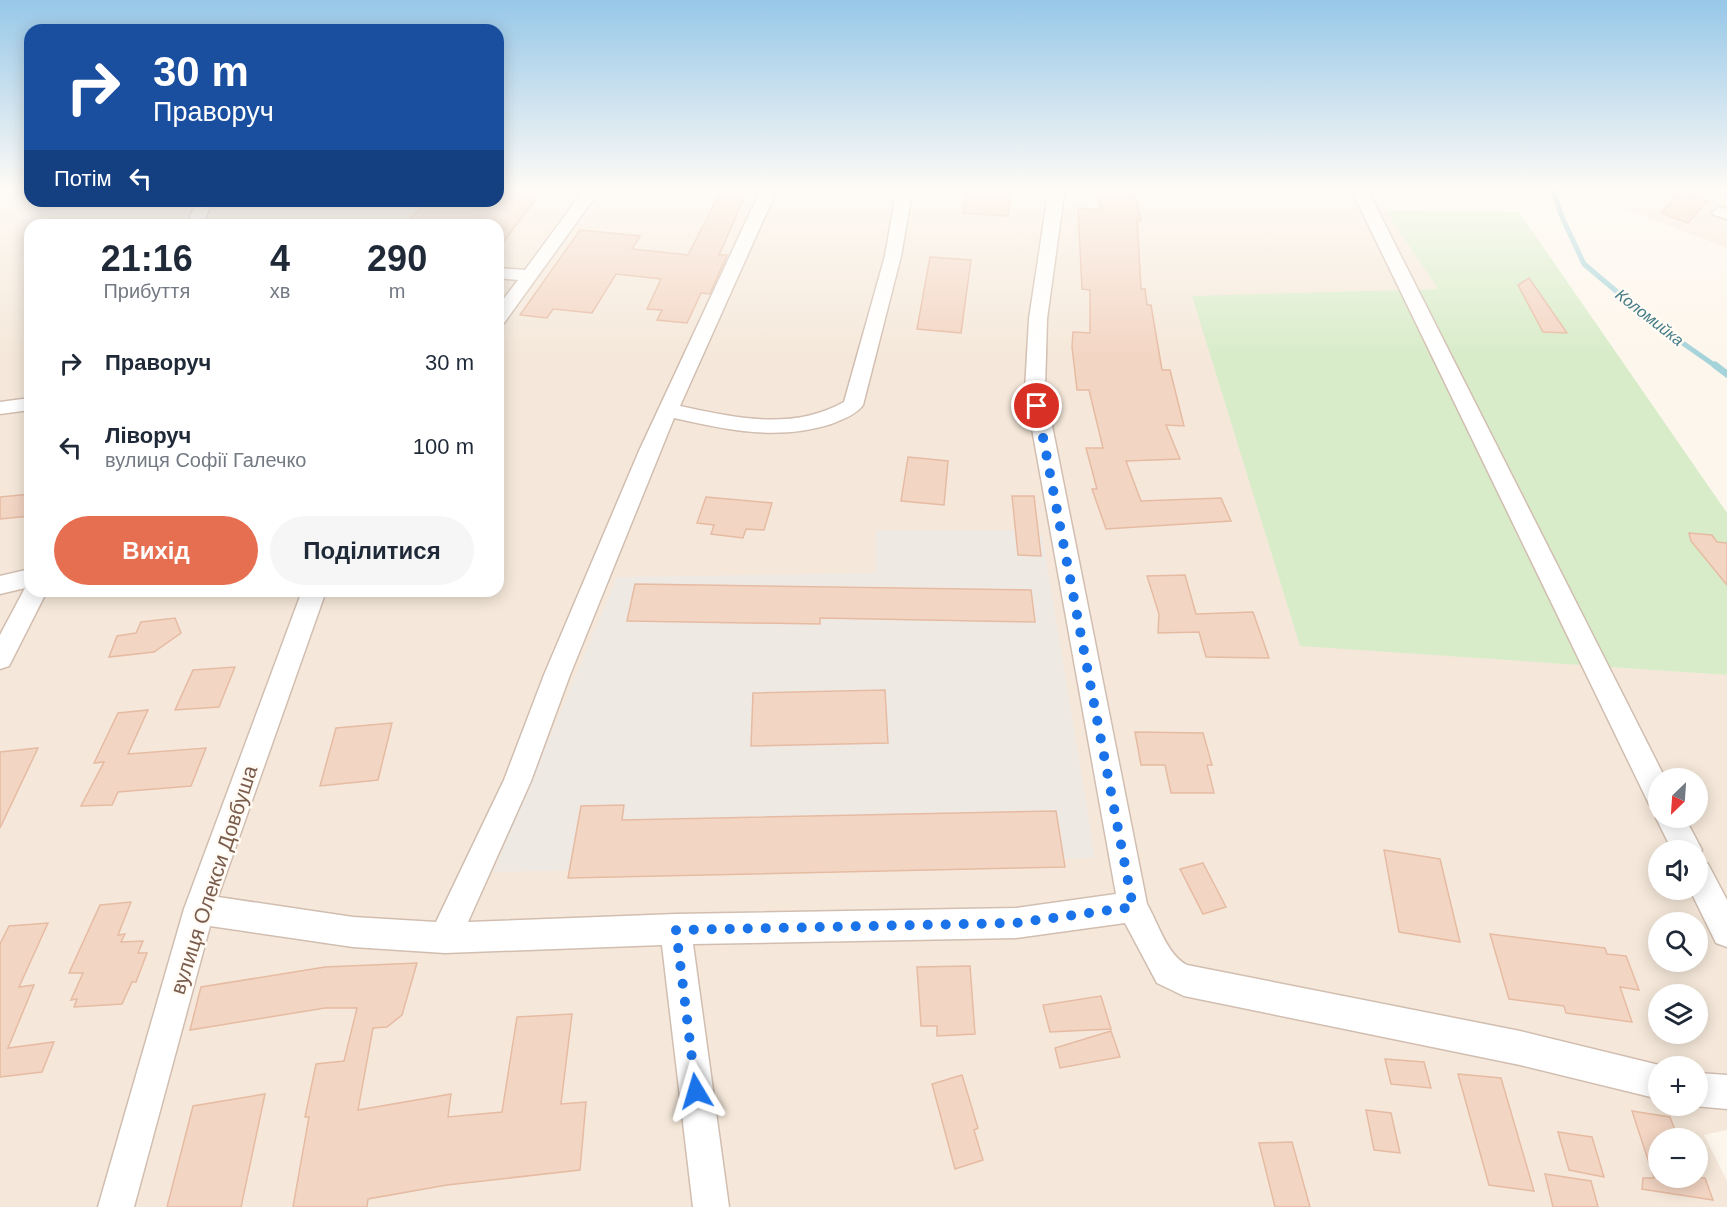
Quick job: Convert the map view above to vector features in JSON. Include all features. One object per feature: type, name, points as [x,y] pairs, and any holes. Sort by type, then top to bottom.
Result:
[{"type":"street","points":[[504,311],[554,243]]},
{"type":"street","points":[[445,938],[517,781],[557,675],[649,451],[744,243]]},
{"type":"street","points":[[669,410],[749,425],[786,427],[815,423],[838,416],[853,405],[895,243]]},
{"type":"street","points":[[1049,243],[1038,319],[1035,390],[1133,907],[1162,964],[1168,972],[1184,980],[1520,1048],[1648,1080]]},
{"type":"street","points":[[1386,243],[1648,773]]},
{"type":"street","points":[[504,274],[531,276]]},
{"type":"street","points":[[0,408],[24,405]]},
{"type":"street","points":[[0,585],[24,579]]},
{"type":"street","points":[[0,659],[31,597]]},
{"type":"street","name":"вулиця Олекси Довбуша","points":[[116,1207],[199,909],[312,597]]},
{"type":"street","points":[[1708,894],[1727,932]]},
{"type":"street","points":[[199,909],[353,932],[445,938],[676,930],[1016,923],[1133,907]]},
{"type":"street","points":[[676,930],[711,1207]]},
{"type":"street","points":[[1708,1091],[1727,1092]]},
{"type":"shaded area","points":[[0,243],[24,243],[24,597],[504,597],[504,243],[1408,243],[1439,289],[1193,297],[1300,645],[1727,675],[1727,1130],[1708,1134],[1708,1128],[1648,1128],[1648,1188],[1708,1188],[1708,1143],[1727,1181],[1727,1207],[0,1207]]},
{"type":"shaded area","points":[[1715,243],[1727,243],[1727,248]]},
{"type":"shaded area","points":[[876,530],[1038,530],[1042,535],[1095,858],[493,872],[617,577],[876,573]]},
{"type":"green space","points":[[1408,243],[1541,243],[1727,513],[1727,675],[1300,646],[1192,296],[1438,289]]},
{"type":"building","points":[[571,243],[635,243],[632,249],[688,255],[694,243],[724,243],[719,255],[727,255],[710,294],[701,293],[687,323],[657,320],[662,310],[647,309],[661,279],[616,274],[592,313],[553,309],[547,318],[520,315]]},
{"type":"building","points":[[1080,243],[1138,243],[1141,289],[1145,289],[1147,305],[1151,305],[1162,370],[1170,370],[1184,426],[1166,425],[1180,459],[1126,461],[1141,501],[1221,498],[1231,521],[1106,529],[1092,489],[1097,489],[1086,448],[1103,448],[1089,390],[1077,390],[1072,347],[1073,332],[1090,333],[1090,290],[1082,289]]},
{"type":"building","points":[[930,257],[971,260],[961,333],[917,329]]},
{"type":"building","points":[[1529,278],[1567,333],[1543,332],[1518,285]]},
{"type":"building","points":[[908,457],[948,461],[944,505],[901,501]]},
{"type":"building","points":[[24,495],[24,517],[0,519],[0,497]]},
{"type":"building","points":[[1012,496],[1034,496],[1041,556],[1018,555]]},
{"type":"building","points":[[706,497],[772,503],[764,530],[746,529],[743,538],[711,534],[714,525],[697,523]]},
{"type":"building","points":[[1689,533],[1712,535],[1717,542],[1727,543],[1727,585],[1691,541]]},
{"type":"building","points":[[1185,575],[1196,614],[1253,612],[1269,658],[1206,657],[1199,632],[1158,633],[1159,614],[1147,576]]},
{"type":"building","points":[[635,584],[1031,590],[1035,622],[820,618],[820,624],[627,621]]},
{"type":"building","points":[[175,618],[181,633],[154,652],[109,657],[117,636],[136,633],[141,622]]},
{"type":"building","points":[[235,667],[219,707],[175,710],[193,670]]},
{"type":"building","points":[[885,690],[888,743],[751,746],[753,693]]},
{"type":"building","points":[[148,710],[128,754],[206,748],[191,786],[118,792],[112,805],[81,806],[104,762],[94,763],[118,713]]},
{"type":"building","points":[[392,723],[378,780],[320,786],[336,728]]},
{"type":"building","points":[[1135,732],[1203,733],[1212,765],[1207,765],[1214,793],[1171,793],[1165,765],[1141,765]]},
{"type":"building","points":[[38,748],[0,828],[0,752]]},
{"type":"building","points":[[624,805],[622,820],[1056,811],[1065,867],[568,878],[581,806]]},
{"type":"building","points":[[1384,850],[1440,859],[1460,942],[1399,932]]},
{"type":"building","points":[[1203,863],[1226,907],[1203,914],[1180,869]]},
{"type":"building","points":[[131,902],[118,935],[125,934],[121,942],[143,941],[138,953],[147,953],[136,982],[132,982],[122,1004],[74,1007],[77,999],[71,1000],[83,973],[69,973],[100,905]]},
{"type":"building","points":[[48,923],[19,987],[34,985],[8,1048],[54,1042],[42,1072],[0,1077],[0,944],[9,926]]},
{"type":"building","points":[[1490,934],[1605,948],[1607,954],[1626,956],[1639,990],[1620,987],[1632,1022],[1566,1013],[1564,1006],[1509,999]]},
{"type":"building","points":[[417,963],[402,1015],[387,1027],[373,1028],[358,1110],[451,1094],[448,1117],[502,1112],[517,1017],[572,1014],[561,1104],[586,1102],[580,1170],[447,1185],[368,1199],[367,1207],[293,1207],[309,1117],[305,1117],[316,1064],[344,1061],[357,1008],[325,1008],[190,1030],[201,987],[325,967]]},
{"type":"building","points":[[970,966],[975,1034],[937,1036],[937,1026],[921,1026],[917,967]]},
{"type":"building","points":[[1101,996],[1111,1029],[1050,1032],[1043,1005]]},
{"type":"building","points":[[1111,1031],[1120,1057],[1060,1068],[1055,1048]]},
{"type":"building","points":[[1385,1059],[1424,1062],[1431,1088],[1391,1084]]},
{"type":"building","points":[[1458,1074],[1501,1078],[1534,1191],[1489,1185]]},
{"type":"building","points":[[962,1075],[978,1128],[974,1130],[983,1160],[955,1169],[932,1084]]},
{"type":"building","points":[[265,1094],[241,1207],[167,1207],[193,1106]]},
{"type":"building","points":[[1366,1110],[1391,1113],[1400,1153],[1374,1150]]},
{"type":"building","points":[[1632,1111],[1648,1114],[1648,1116],[1670,1117],[1674,1128],[1648,1128],[1648,1160]]},
{"type":"building","points":[[1558,1132],[1592,1137],[1604,1177],[1569,1170]]},
{"type":"building","points":[[1292,1142],[1310,1207],[1275,1207],[1259,1143]]},
{"type":"building","points":[[1545,1174],[1591,1181],[1598,1207],[1553,1207]]},
{"type":"building","points":[[1643,1178],[1648,1178],[1648,1188],[1708,1186],[1713,1200],[1642,1189]]},
{"type":"waterway","name":"Коломийка","points":[[1574,243],[1584,264],[1654,323],[1717,367]]},
{"type":"waterway","name":"Коломийка","points":[[1715,365],[1727,374]]},
{"type":"route","points":[[696,1091],[676,930],[1016,923],[1133,907],[1037,406]]}]
